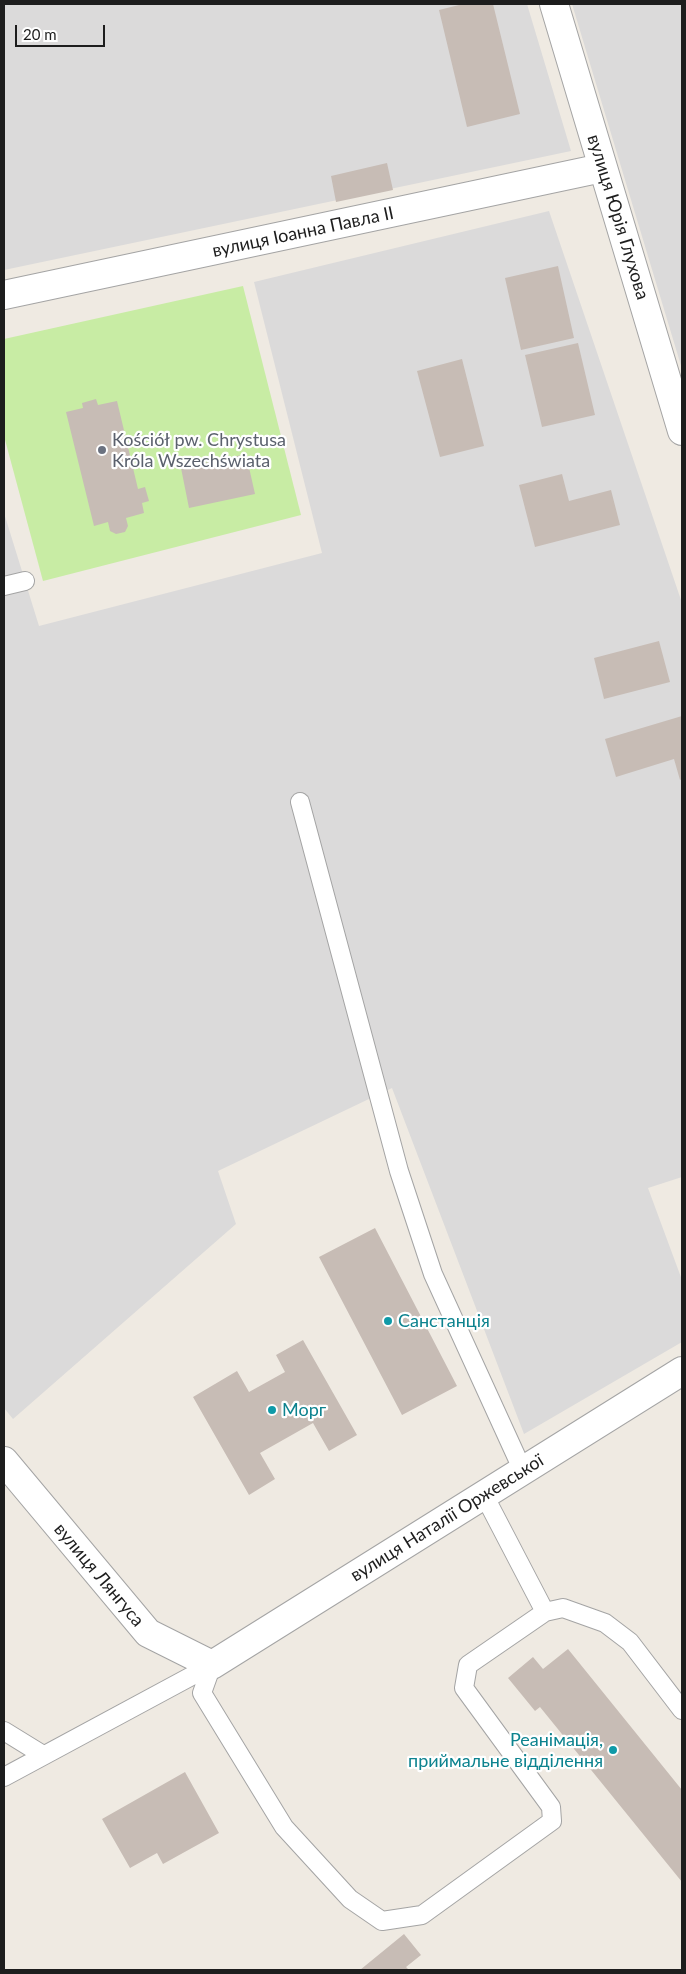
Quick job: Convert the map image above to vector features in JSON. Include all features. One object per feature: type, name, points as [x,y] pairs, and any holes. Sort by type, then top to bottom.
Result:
[{"type":"street","name":"вулиця Юрія Глухова","points":[[554,4],[682,431]]},
{"type":"street","name":"вулиця Іоанна Павла II","points":[[4,295],[602,168]]},
{"type":"street","name":"вулиця Наталії Оржевської","points":[[212,1665],[682,1371]]},
{"type":"street","name":"вулиця Лянгуса","points":[[4,1461],[148,1633],[212,1665]]},
{"type":"lane","points":[[4,586],[25,581]]},
{"type":"lane","points":[[300,802],[399,1171],[433,1274],[523,1471]]},
{"type":"lane","points":[[484,1495],[545,1612]]},
{"type":"lane","points":[[212,1665],[202,1693],[284,1827],[350,1899],[382,1921],[422,1916],[552,1821],[551,1807],[464,1688],[468,1665],[545,1612],[562,1608],[604,1623],[630,1642],[682,1710]]},
{"type":"lane","points":[[4,1778],[43,1755],[212,1665]]},
{"type":"lane","points":[[4,1731],[43,1755]]},
{"type":"shaded area","points":[[4,4],[527,4],[571,151],[4,270]]},
{"type":"shaded area","points":[[572,4],[682,4],[682,369]]},
{"type":"shaded area","points":[[549,211],[682,603],[682,1177],[648,1188],[682,1280],[682,1342],[524,1434],[392,1088],[218,1171],[236,1224],[13,1419],[4,1408],[4,513],[39,626],[322,553],[254,282]]},
{"type":"green space","points":[[243,286],[301,515],[43,581],[4,436],[4,339]]},
{"type":"building","points":[[463,4],[493,4],[520,114],[467,127],[439,10]]},
{"type":"building","points":[[387,163],[393,190],[336,202],[331,176]]},
{"type":"building","points":[[558,266],[574,338],[521,350],[505,278]]},
{"type":"building","points":[[578,343],[595,415],[542,427],[525,355]]},
{"type":"building","points":[[462,359],[484,446],[440,457],[417,371]]},
{"type":"building","name":"Kościół pw. Chrystusa Króla Wszechświata","points":[[96,399],[98,405],[117,401],[138,489],[145,487],[149,501],[142,503],[144,513],[126,518],[128,526],[125,532],[116,534],[110,531],[108,522],[94,526],[66,412],[83,408],[82,403]]},
{"type":"building","points":[[246,454],[255,494],[189,508],[181,468]]},
{"type":"building","points":[[562,474],[569,501],[611,490],[620,525],[535,547],[519,485]]},
{"type":"building","points":[[659,641],[670,682],[604,699],[594,658]]},
{"type":"building","points":[[682,716],[682,779],[680,780],[674,759],[616,777],[605,739]]},
{"type":"building","name":"Санстанція","points":[[375,1228],[457,1386],[402,1415],[319,1257]]},
{"type":"building","name":"Морг","points":[[303,1340],[357,1435],[329,1451],[313,1423],[260,1453],[275,1479],[249,1495],[193,1397],[237,1371],[249,1392],[285,1372],[276,1355]]},
{"type":"building","name":"Реанімація, приймальне відділення","points":[[568,1649],[682,1790],[682,1882],[540,1707],[535,1711],[508,1678],[533,1657],[543,1669]]},
{"type":"building","points":[[185,1772],[219,1833],[163,1864],[157,1853],[130,1868],[102,1819]]},
{"type":"building","points":[[404,1934],[421,1955],[406,1967],[409,1970],[360,1970]]},
{"type":"place","name":"Kościół pw. Chrystusa Króla Wszechświata","points":[[102,450]]},
{"type":"place","name":"Санстанція","points":[[388,1321]]},
{"type":"place","name":"Морг","points":[[272,1410]]},
{"type":"place","name":"Реанімація, приймальне відділення","points":[[613,1750]]}]
